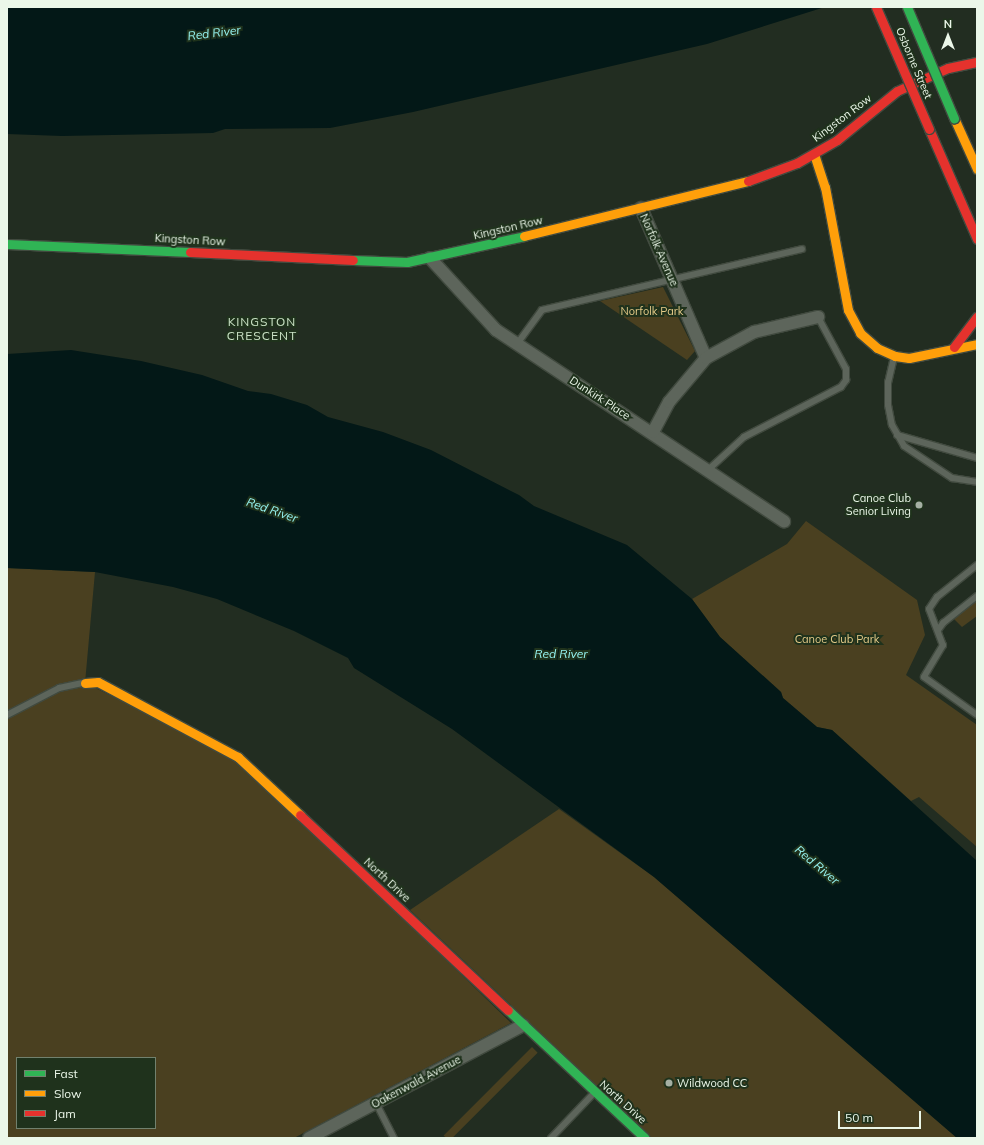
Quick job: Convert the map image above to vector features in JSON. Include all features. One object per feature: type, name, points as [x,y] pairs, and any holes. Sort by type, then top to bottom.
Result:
[{"type":"street","name":"Osborne Street","points":[[876,7],[977,239]]},
{"type":"street","name":"Osborne Street","points":[[907,7],[977,169]]},
{"type":"street","name":"Kingston Row","points":[[7,244],[406,262],[430,258],[755,179],[814,154],[837,140],[897,91],[948,68],[977,62]]},
{"type":"street","points":[[814,154],[826,188],[851,317],[867,341],[895,356],[923,357],[954,347],[977,344]]},
{"type":"street","name":"Norfolk Avenue","points":[[640,208],[706,358]]},
{"type":"street","name":"Dunkirk Place","points":[[430,258],[496,330],[652,432],[784,522]]},
{"type":"street","points":[[652,432],[669,402],[706,358],[754,332],[818,317]]},
{"type":"street","points":[[954,347],[977,317]]},
{"type":"street","name":"North Drive","points":[[85,683],[98,682],[238,757],[645,1138]]},
{"type":"street","name":"Oakenwald Avenue","points":[[309,1138],[524,1025]]},
{"type":"lane","points":[[518,344],[542,310],[802,249]]},
{"type":"lane","points":[[708,470],[744,437],[841,387],[846,380],[846,369],[818,317]]},
{"type":"lane","points":[[895,356],[887,393],[890,416],[897,435],[904,446],[952,478],[977,482]]},
{"type":"lane","points":[[897,435],[977,458]]},
{"type":"lane","points":[[977,565],[936,597],[929,609],[933,623],[938,630],[942,645],[924,677],[977,715]]},
{"type":"lane","points":[[938,630],[943,623],[977,596]]},
{"type":"lane","points":[[7,715],[58,688],[85,683]]},
{"type":"lane","points":[[551,1138],[595,1092]]},
{"type":"lane","points":[[376,1103],[394,1138]]},
{"type":"green space","name":"Norfolk Park","points":[[663,287],[695,351],[687,360],[600,301]]},
{"type":"green space","name":"Canoe Club Park","points":[[806,521],[917,600],[925,635],[906,675],[977,725],[977,847],[919,797],[911,801],[832,730],[817,727],[783,698],[781,692],[720,637],[692,599],[787,544]]},
{"type":"green space","points":[[7,568],[95,572],[85,683],[238,757],[511,1023],[294,1138],[7,1138]]},
{"type":"green space","points":[[977,600],[977,616],[962,627],[953,618]]},
{"type":"green space","points":[[559,809],[654,877],[957,1138],[652,1138],[410,910]]},
{"type":"green space","points":[[532,1047],[538,1053],[452,1138],[446,1138],[444,1135]]},
{"type":"water","name":"Red River","points":[[7,7],[825,7],[707,44],[413,112],[330,128],[225,129],[213,133],[62,136],[7,134]]},
{"type":"water","name":"Red River","points":[[71,350],[141,361],[202,375],[248,391],[271,394],[307,405],[328,417],[383,432],[431,450],[519,495],[534,506],[627,545],[692,599],[720,637],[781,692],[783,698],[817,727],[832,730],[977,861],[977,1138],[957,1138],[654,877],[452,729],[354,668],[348,658],[294,631],[217,599],[173,587],[95,572],[7,568],[7,354]]},
{"type":"traffic: fast","points":[[907,7],[954,118]]},
{"type":"traffic: fast","points":[[353,260],[407,262],[524,236]]},
{"type":"traffic: fast","points":[[7,244],[190,252]]},
{"type":"traffic: fast","points":[[508,1010],[645,1138]]},
{"type":"traffic: slow","points":[[954,118],[977,169]]},
{"type":"traffic: slow","points":[[814,154],[825,187],[848,310],[860,333],[877,348],[895,356],[909,358],[977,344]]},
{"type":"traffic: slow","points":[[524,236],[748,181]]},
{"type":"traffic: slow","points":[[85,683],[98,682],[238,757],[300,815]]},
{"type":"traffic: jam","points":[[876,7],[929,129]]},
{"type":"traffic: jam","points":[[748,181],[797,163],[837,140],[897,91],[948,68],[977,62]]},
{"type":"traffic: jam","points":[[929,129],[977,239]]},
{"type":"traffic: jam","points":[[190,252],[353,260]]},
{"type":"traffic: jam","points":[[954,347],[977,317]]},
{"type":"traffic: jam","points":[[300,815],[508,1010]]},
{"type":"place","name":"Canoe Club Senior Living","points":[[919,505]]},
{"type":"place","name":"Wildwood CC","points":[[669,1083]]},
{"type":"district","name":"KINGSTON CRESCENT","points":[[262,329]]}]
